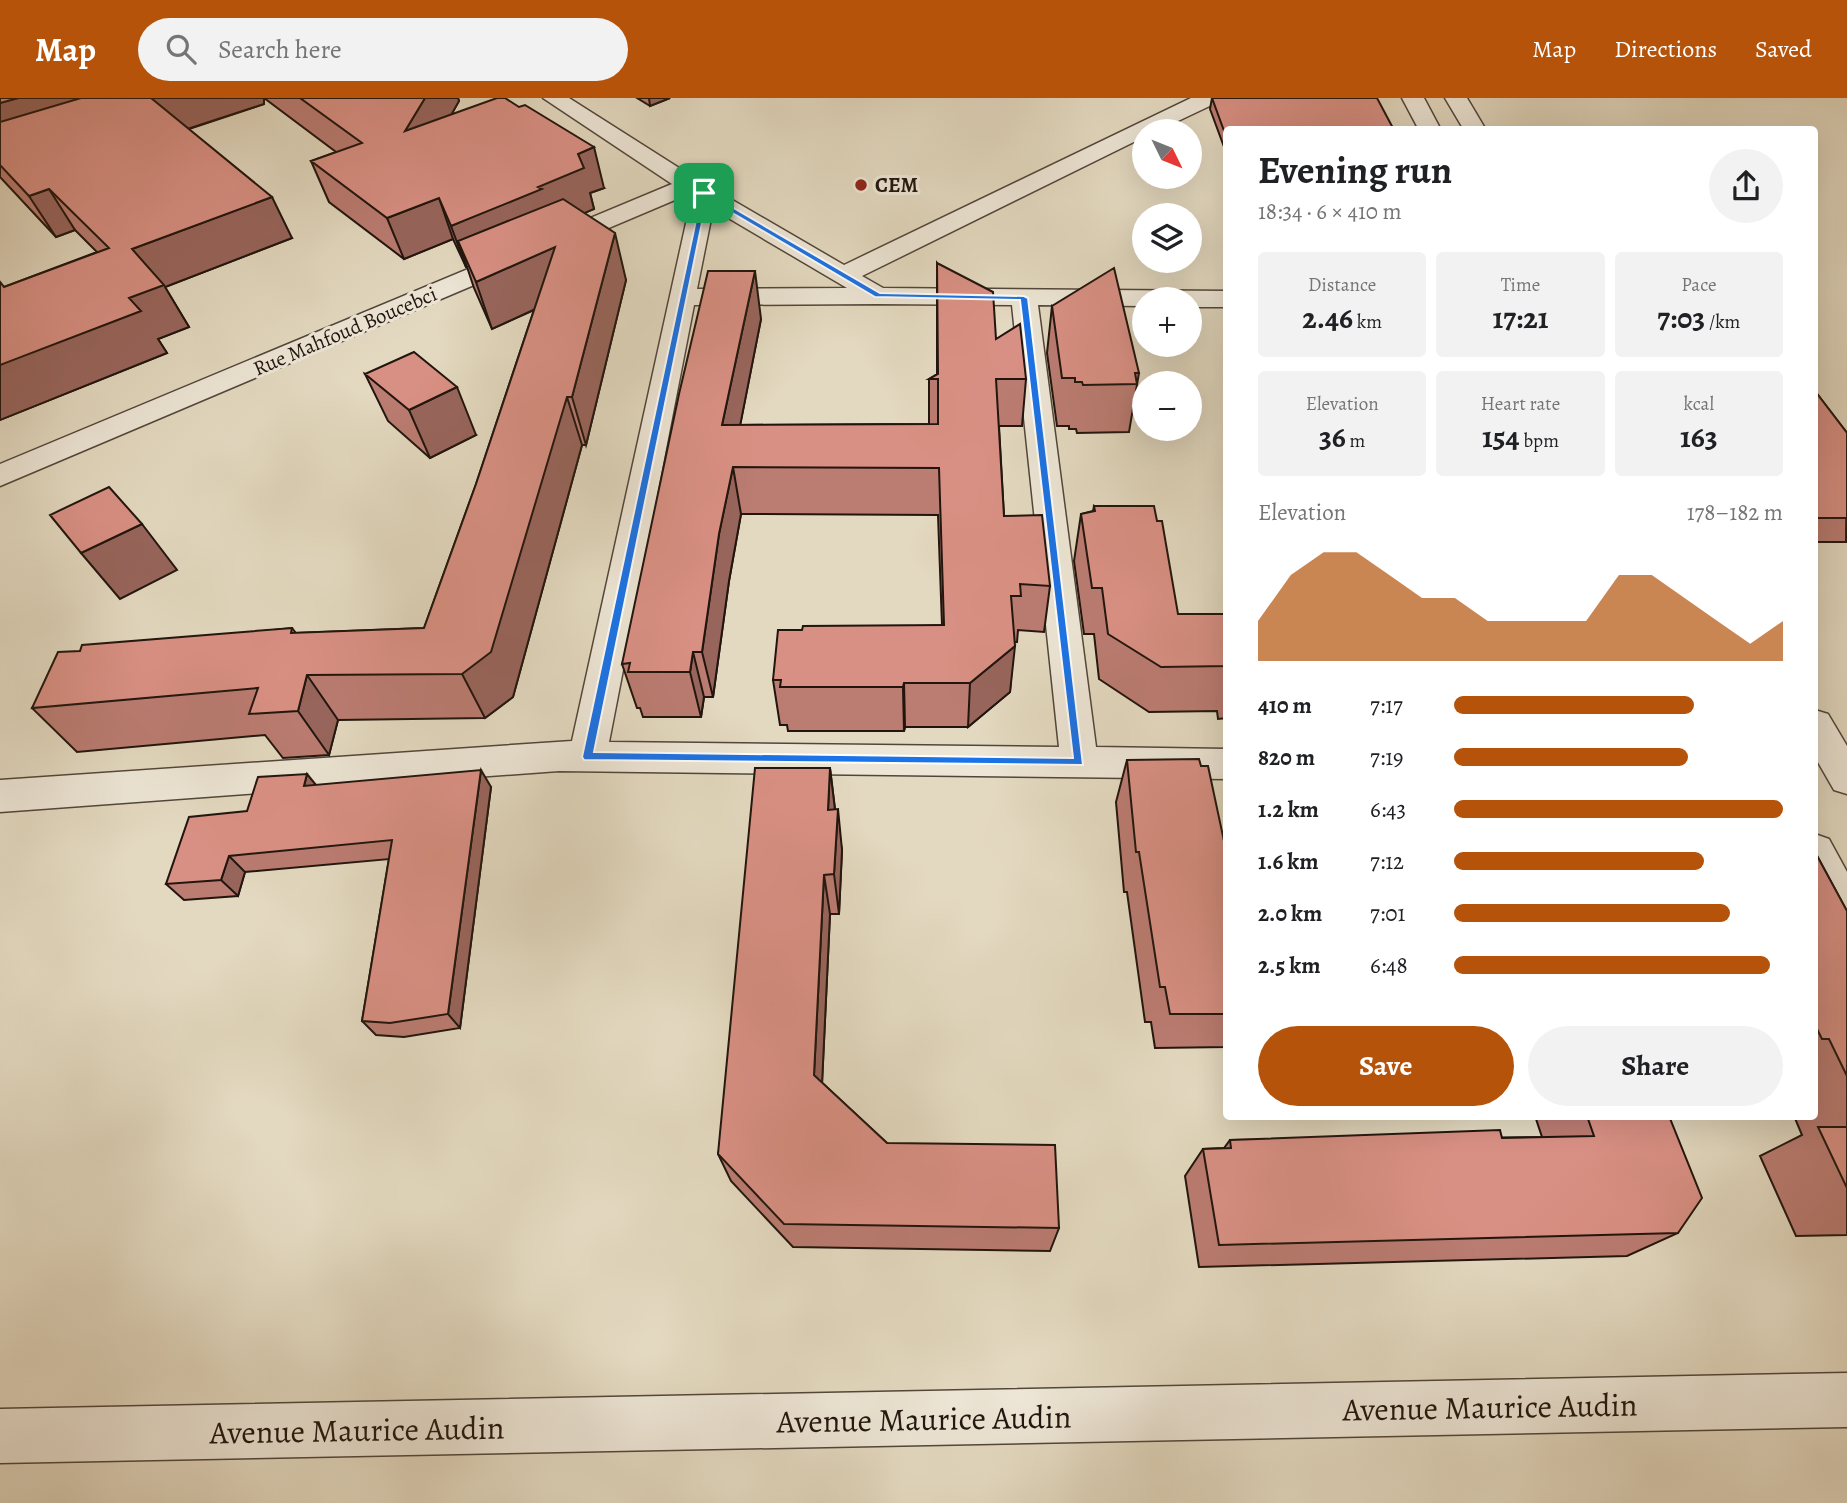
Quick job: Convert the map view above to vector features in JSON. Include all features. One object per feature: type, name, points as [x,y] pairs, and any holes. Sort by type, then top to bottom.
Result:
[{"type":"street","points":[[554,98],[697,189],[878,296]]},
{"type":"street","points":[[843,275],[1208,98]]},
{"type":"street","points":[[1413,98],[1428,126]]},
{"type":"street","points":[[1456,98],[1473,126]]},
{"type":"street","points":[[588,757],[682,297],[697,189]]},
{"type":"street","name":"Rue Mahfoud Boucebci","points":[[0,476],[697,189]]},
{"type":"street","points":[[682,297],[1223,299]]},
{"type":"street","points":[[1024,298],[1079,762]]},
{"type":"street","points":[[1818,729],[1847,779]]},
{"type":"street","points":[[0,796],[559,756],[1223,764]]},
{"type":"street","points":[[1818,858],[1847,912]]},
{"type":"street","name":"Avenue Maurice Audin","points":[[0,1436],[1847,1400]]},
{"type":"building","points":[[0,98],[18,98],[0,103]]},
{"type":"building","points":[[81,98],[151,98],[272,197],[132,249],[164,285],[129,298],[141,311],[0,365],[0,282],[4,287],[109,248],[49,189],[29,196],[0,165],[0,122]]},
{"type":"building","points":[[300,98],[425,98],[405,131],[497,98],[505,98],[519,107],[525,105],[594,147],[578,154],[584,168],[538,187],[542,189],[451,226],[439,198],[387,218],[311,161],[362,143]]},
{"type":"building","points":[[1212,98],[1377,98],[1392,126],[1223,126]]},
{"type":"building","points":[[563,199],[615,233],[572,397],[567,397],[491,652],[462,674],[307,675],[298,711],[249,714],[258,688],[32,708],[58,652],[80,651],[82,645],[292,628],[291,633],[424,628],[476,484],[555,247],[476,282],[458,241]]},
{"type":"building","points":[[937,263],[993,292],[996,339],[1020,324],[1026,379],[996,379],[1004,516],[1042,515],[1050,586],[1020,584],[1021,596],[1011,596],[1015,646],[970,683],[904,683],[903,687],[780,687],[781,680],[773,680],[778,630],[802,630],[803,626],[944,625],[939,468],[733,467],[719,534],[702,652],[693,652],[690,672],[628,672],[630,663],[622,664],[708,271],[755,271],[722,425],[938,424],[938,379],[929,379],[938,374]]},
{"type":"building","points":[[1114,268],[1132,344],[1132,357],[1135,357],[1139,371],[1132,371],[1132,384],[1083,385],[1082,382],[1075,382],[1075,378],[1062,378],[1052,306]]},
{"type":"building","points":[[414,352],[457,387],[409,410],[365,374]]},
{"type":"building","points":[[1818,395],[1847,433],[1847,518],[1818,518]]},
{"type":"building","points":[[109,487],[142,524],[81,553],[50,515]]},
{"type":"building","points":[[1094,506],[1154,506],[1157,521],[1162,521],[1178,614],[1223,614],[1223,666],[1161,667],[1108,634],[1102,588],[1092,588],[1081,514],[1095,511]]},
{"type":"building","points":[[1199,759],[1201,766],[1208,766],[1223,836],[1223,1014],[1170,1014],[1165,987],[1160,987],[1139,852],[1136,852],[1127,760]]},
{"type":"building","points":[[755,768],[830,768],[828,810],[838,809],[834,874],[824,875],[814,1075],[887,1143],[1055,1145],[1059,1228],[784,1224],[718,1154]]},
{"type":"building","points":[[481,770],[448,1014],[390,1023],[362,1021],[392,840],[229,856],[221,880],[166,884],[189,817],[247,811],[258,777],[307,774],[304,786]]},
{"type":"building","points":[[1818,858],[1847,911],[1847,1076],[1829,1039],[1822,1039],[1818,1031]]},
{"type":"building","points":[[1588,1120],[1671,1120],[1702,1198],[1678,1233],[1219,1245],[1203,1149],[1231,1148],[1230,1140],[1500,1130],[1502,1138],[1594,1136]]},
{"type":"building","points":[[1818,1127],[1847,1127],[1847,1188]]},
{"type":"place","name":"CEM","points":[[861,185]]},
{"type":"route","points":[[704,193],[878,296],[1024,298],[1079,762],[588,757],[704,193]]}]
